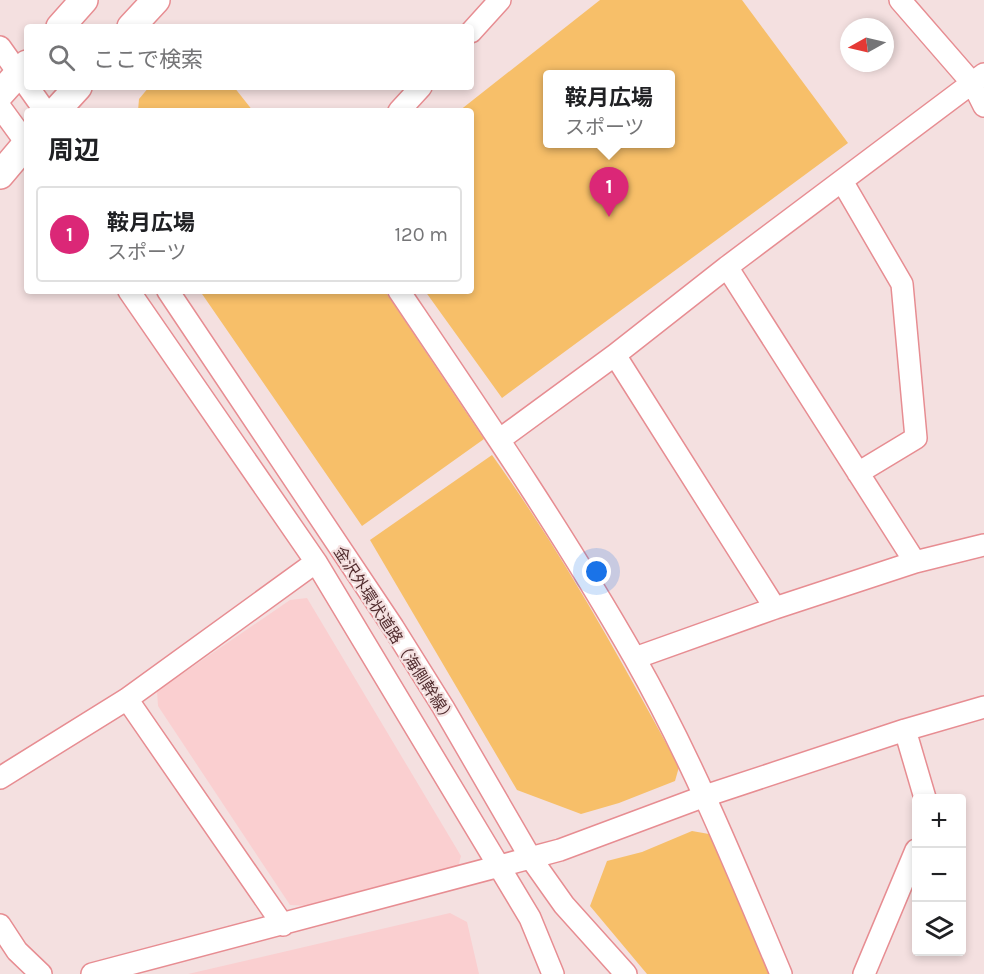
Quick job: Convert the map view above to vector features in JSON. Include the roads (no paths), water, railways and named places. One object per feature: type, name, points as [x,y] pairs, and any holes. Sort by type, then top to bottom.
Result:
[{"type":"main road","points":[[63,24],[84,0]]},
{"type":"main road","points":[[134,24],[156,0]]},
{"type":"main road","points":[[0,94],[24,78]]},
{"type":"main road","points":[[59,108],[75,90]]},
{"type":"main road","points":[[0,175],[24,147]]},
{"type":"street","points":[[474,29],[500,0]]},
{"type":"street","points":[[900,0],[978,79],[984,106]]},
{"type":"street","points":[[0,47],[24,76]]},
{"type":"street","points":[[499,440],[615,355],[727,267],[978,79]]},
{"type":"street","points":[[33,90],[43,108]]},
{"type":"street","points":[[402,108],[418,90]]},
{"type":"street","points":[[0,106],[24,139]]},
{"type":"street","points":[[842,181],[902,284],[916,438],[858,473]]},
{"type":"street","points":[[727,267],[915,562]]},
{"type":"street","name":"金沢外環状道路（海側幹線）","points":[[131,294],[316,562],[530,918],[553,974]]},
{"type":"street","name":"金沢外環状道路（海側幹線）","points":[[170,294],[393,627],[443,707],[530,857],[564,905],[626,974]]},
{"type":"street","points":[[401,294],[499,440],[634,658],[705,796],[781,974]]},
{"type":"street","points":[[615,355],[775,608]]},
{"type":"street","points":[[634,658],[915,562],[984,545]]},
{"type":"street","points":[[0,778],[127,699],[316,562]]},
{"type":"street","points":[[127,699],[283,925]]},
{"type":"street","points":[[92,974],[560,850],[705,796],[905,729],[984,706]]},
{"type":"street","points":[[905,729],[924,794]]},
{"type":"street","points":[[864,974],[912,860]]},
{"type":"street","points":[[0,925],[17,951],[41,974]]},
{"type":"place","name":"鞍月広場","points":[[609,217]]}]
